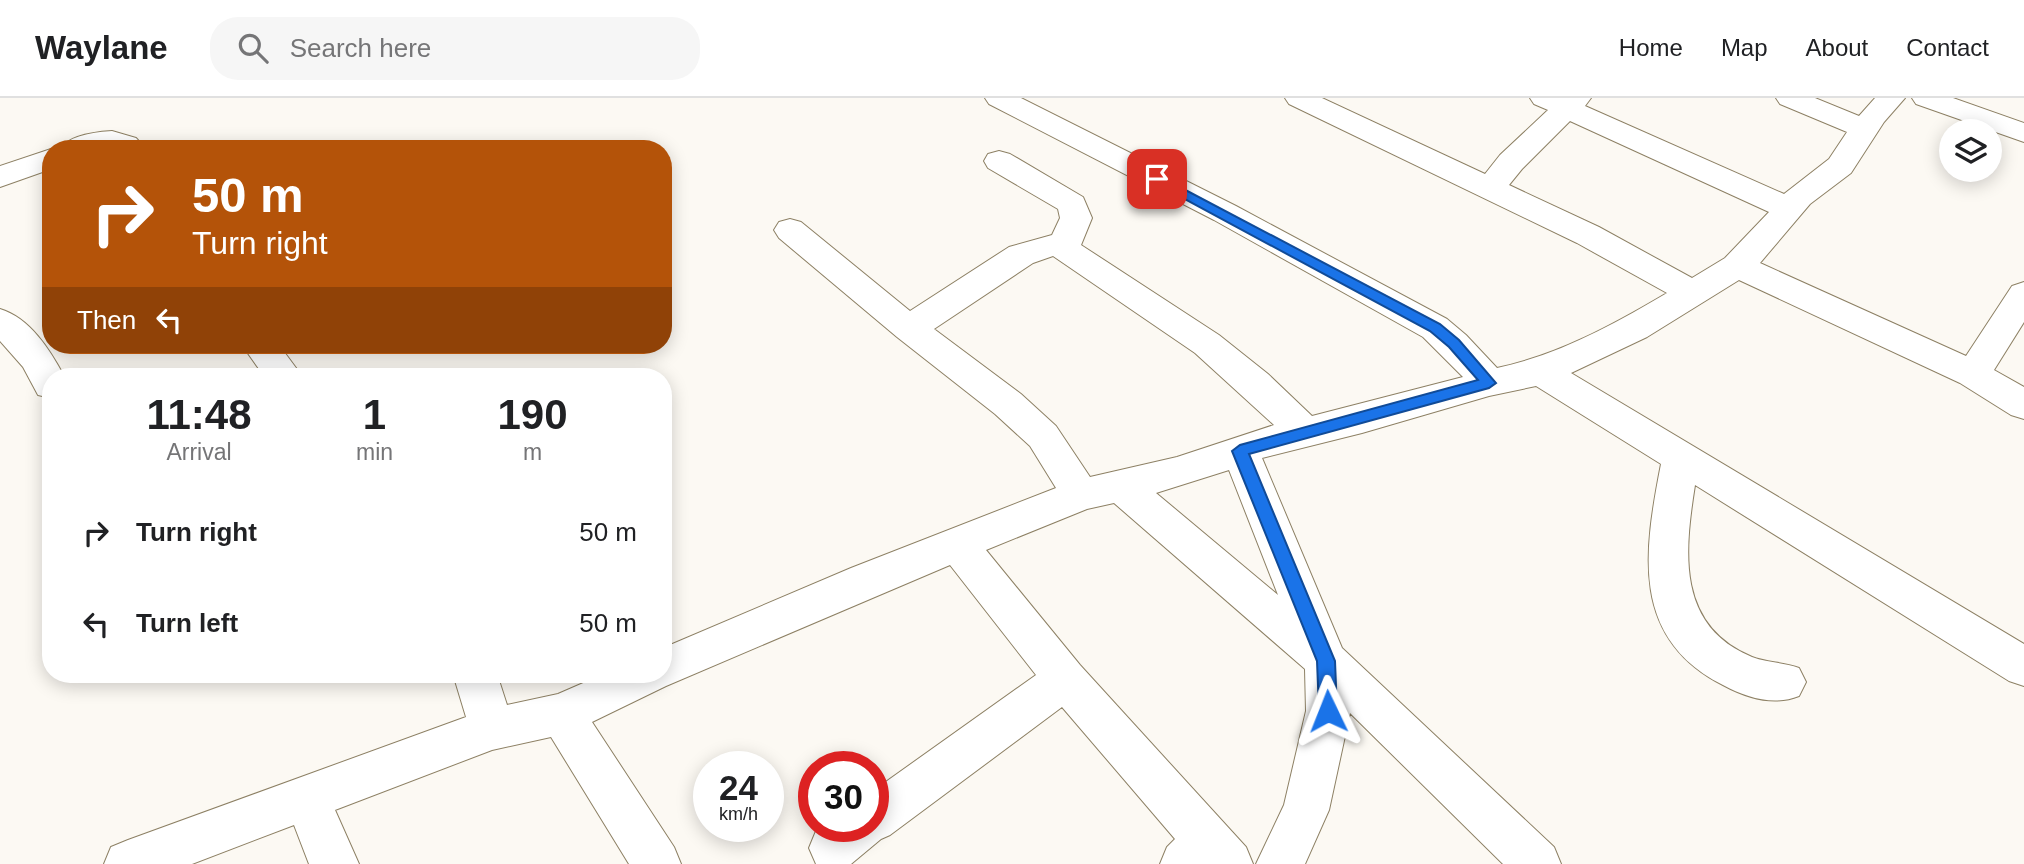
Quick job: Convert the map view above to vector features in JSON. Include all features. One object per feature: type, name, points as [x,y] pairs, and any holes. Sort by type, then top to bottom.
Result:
[{"type":"street","points":[[999,98],[1225,213],[1435,328],[1454,344],[1489,383]]},
{"type":"street","points":[[1299,98],[1588,234],[1690,292]]},
{"type":"street","points":[[1790,98],[1865,129]]},
{"type":"street","points":[[672,664],[957,544],[1081,495],[1179,472],[1306,432],[1489,383],[1541,372],[1635,328],[1690,292],[1737,266],[1799,197],[1840,166],[1865,129],[1891,98]]},
{"type":"street","points":[[1926,98],[2024,133]]},
{"type":"street","points":[[1490,190],[1562,102],[1790,209]]},
{"type":"street","points":[[0,177],[42,161]]},
{"type":"street","points":[[999,161],[1072,204],[1076,218],[1064,242],[1065,249],[1207,344],[1306,432]]},
{"type":"street","points":[[790,230],[909,328],[1008,404],[1043,436],[1081,495]]},
{"type":"street","points":[[909,328],[1021,255],[1064,242]]},
{"type":"street","points":[[1737,266],[1973,374],[2024,405]]},
{"type":"street","points":[[1973,374],[2024,294]]},
{"type":"street","points":[[0,321],[20,337],[43,368]]},
{"type":"street","points":[[267,354],[278,368]]},
{"type":"street","points":[[1541,372],[2024,667]]},
{"type":"street","points":[[1240,451],[1326,661],[1328,711],[1306,810],[1280,864]]},
{"type":"street","points":[[1681,459],[1669,524],[1670,600],[1683,629],[1705,653],[1748,676],[1784,682]]},
{"type":"street","points":[[1121,486],[1326,661],[1537,864]]},
{"type":"street","points":[[957,544],[1207,856]]},
{"type":"street","points":[[889,806],[1065,679]]},
{"type":"street","points":[[477,683],[492,729]]},
{"type":"street","points":[[128,864],[492,729],[562,714],[630,683]]},
{"type":"street","points":[[562,714],[657,864]]},
{"type":"street","points":[[307,797],[323,841],[335,864]]},
{"type":"route","points":[[1157,179],[1225,213],[1435,328],[1454,344],[1489,383],[1362,419],[1268,441],[1240,451],[1326,661],[1328,711]]}]
